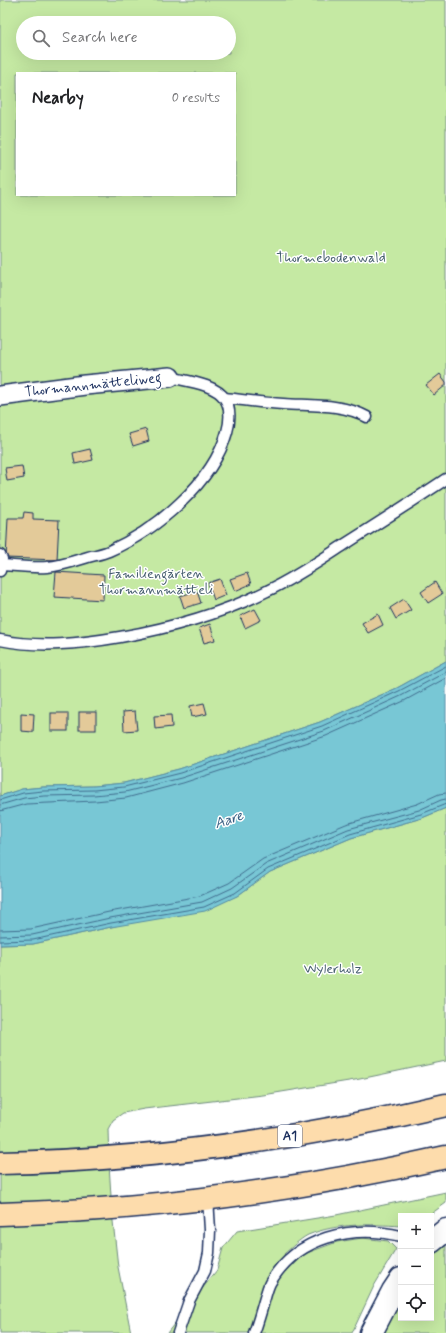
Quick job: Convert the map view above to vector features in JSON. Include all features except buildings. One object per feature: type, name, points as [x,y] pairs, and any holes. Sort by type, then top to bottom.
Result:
[{"type":"highway","name":"A1","points":[[0,1163],[131,1156],[243,1143],[391,1117],[446,1105]]},
{"type":"highway","points":[[0,1214],[78,1211],[208,1198],[288,1187],[364,1174],[446,1157]]},
{"type":"street","name":"Thormannmätteliweg","points":[[0,396],[85,385],[170,377]]},
{"type":"street","points":[[434,1240],[446,1230]]},
{"type":"street","points":[[371,1333],[398,1284]]},
{"type":"lane","name":"Thormannmätteliweg","points":[[170,377],[199,383],[217,391],[225,398]]},
{"type":"lane","points":[[0,555],[2,559],[1,568],[57,566],[108,551],[138,535],[160,520],[196,488],[219,453],[225,439],[230,419],[225,398],[282,404],[332,407],[359,413],[367,417]]},
{"type":"lane","points":[[0,640],[18,643],[51,645],[86,643],[131,635],[182,623],[236,605],[266,592],[302,573],[446,479]]},
{"type":"lane","points":[[178,1333],[189,1301],[205,1271],[209,1253],[210,1230],[208,1198]]},
{"type":"lane","points":[[254,1333],[269,1285],[283,1264],[301,1249],[318,1241],[347,1232],[377,1232],[398,1236]]},
{"type":"green space","points":[[0,0],[446,0],[446,661],[397,688],[320,722],[179,769],[124,783],[94,786],[22,789],[0,796]]},
{"type":"green space","name":"Wylerholz","points":[[446,808],[446,1061],[355,1080],[263,1095],[144,1109],[123,1113],[113,1120],[108,1129],[109,1164],[118,1267],[131,1333],[0,1333],[0,945],[33,944],[111,927],[237,896],[270,872],[351,838],[422,818]]},
{"type":"green space","points":[[446,1192],[446,1203],[432,1213],[398,1213],[398,1226],[354,1225],[319,1231],[308,1235],[284,1254],[293,1265],[304,1254],[337,1242],[362,1238],[388,1241],[396,1249],[374,1286],[352,1333],[167,1333],[217,1270],[223,1248],[237,1231],[336,1215]]},
{"type":"green space","points":[[446,1231],[446,1333],[371,1333],[398,1284],[398,1321],[434,1321],[434,1241]]},
{"type":"water","name":"Aare","points":[[446,661],[446,808],[422,818],[351,838],[270,872],[237,896],[205,911],[111,927],[33,944],[0,945],[0,796],[22,789],[94,786],[124,783],[179,769],[320,722],[397,688]]},
{"type":"park label","name":"Thormebodenwald","points":[[331,258]]},
{"type":"park label","name":"Familiengärten Thormannmätteli","points":[[156,582]]}]
